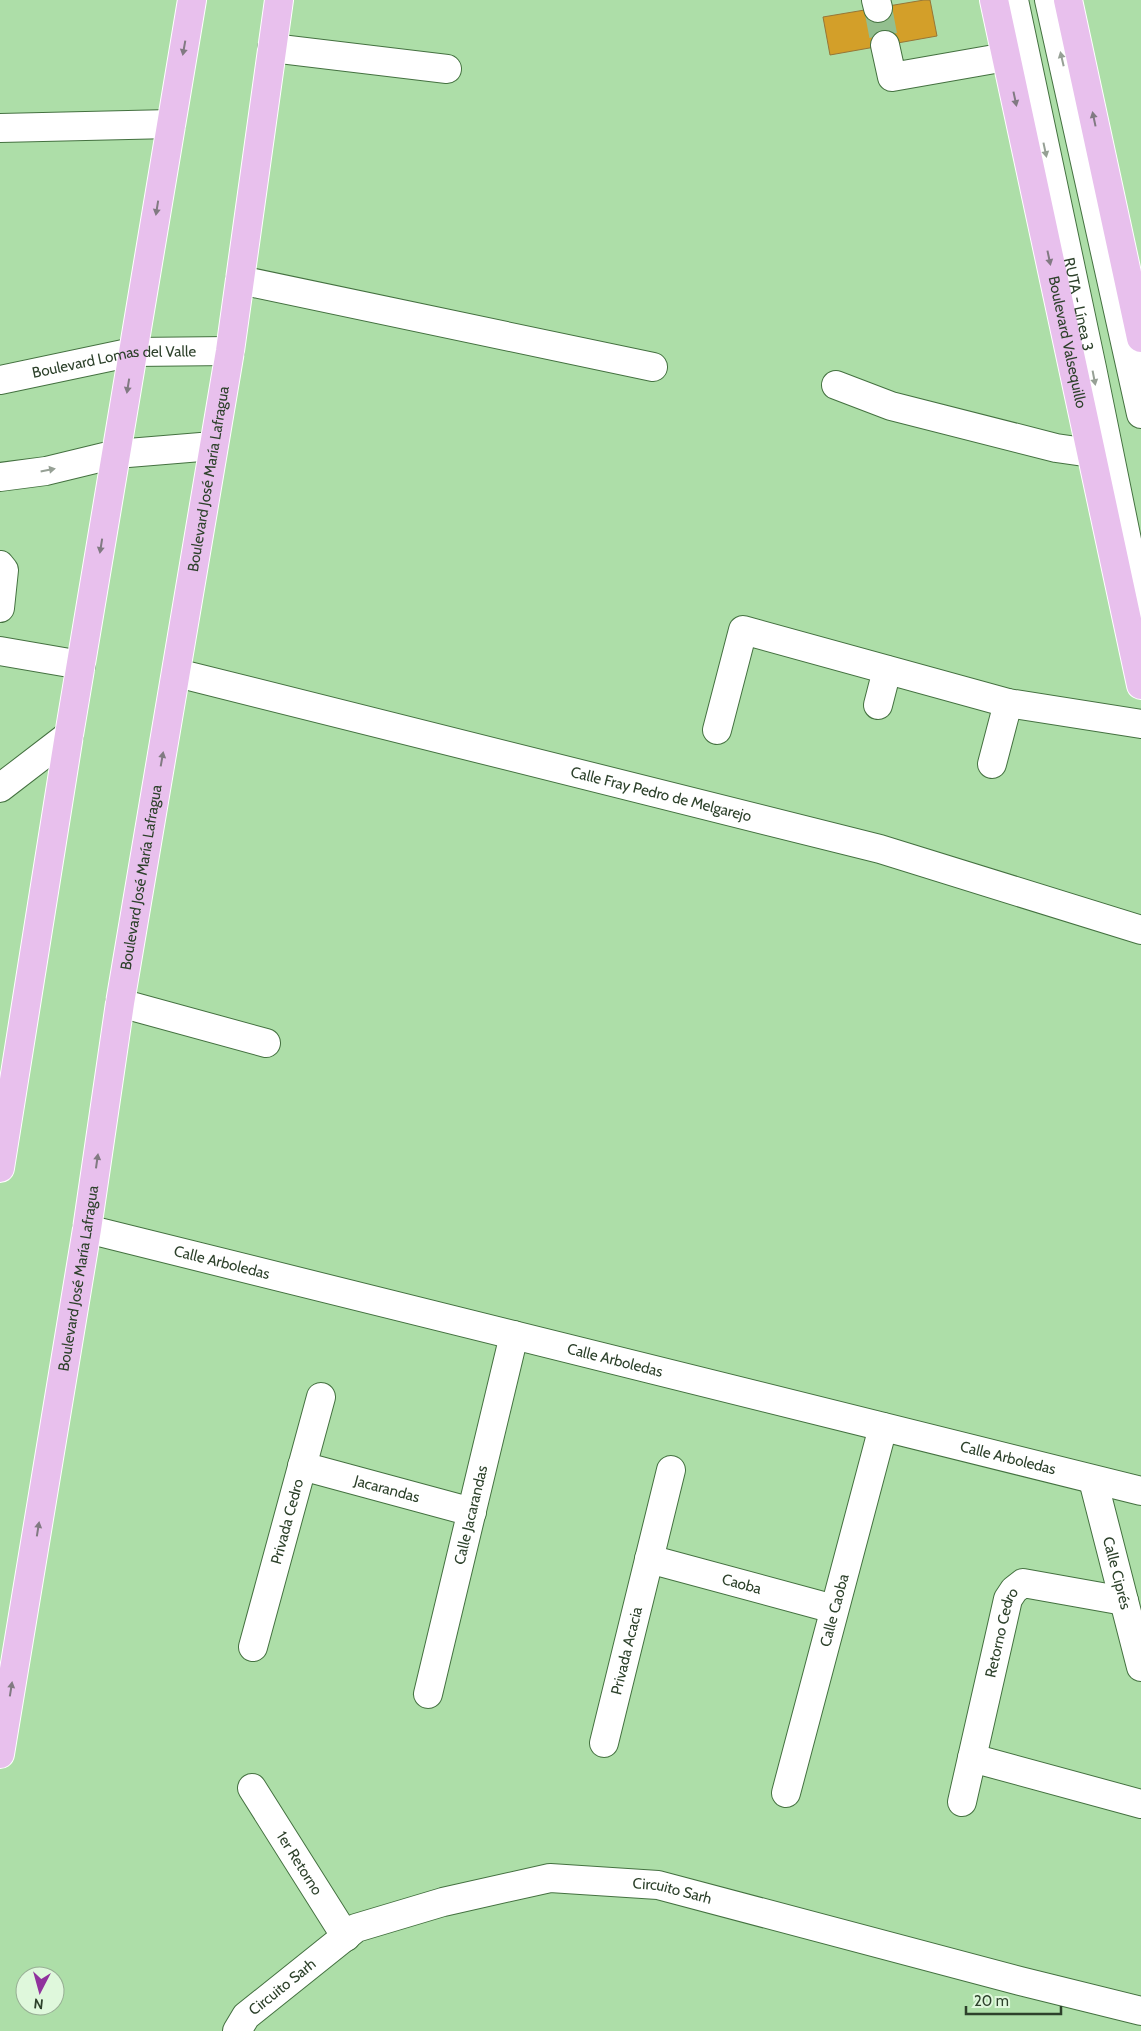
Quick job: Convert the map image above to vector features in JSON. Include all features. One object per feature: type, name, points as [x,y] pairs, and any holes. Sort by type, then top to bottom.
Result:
[{"type":"main road","points":[[0,1168],[69,735],[192,0]]},
{"type":"main road","name":"Boulevard José María Lafragua","points":[[0,1754],[87,1229],[120,1003],[230,351],[279,0]]},
{"type":"main road","name":"Boulevard Valsequillo","points":[[994,0],[1141,685]]},
{"type":"main road","points":[[1068,0],[1141,338]]},
{"type":"street","name":"RUTA - Línea 3","points":[[1014,0],[1141,609]]},
{"type":"street","points":[[1049,0],[1141,414]]},
{"type":"street","points":[[885,45],[892,77],[1006,57]]},
{"type":"street","points":[[272,48],[447,69]]},
{"type":"street","points":[[0,128],[171,124]]},
{"type":"street","points":[[240,280],[653,367]]},
{"type":"street","name":"Boulevard Lomas del Valle","points":[[0,380],[133,352],[230,351]]},
{"type":"street","points":[[836,385],[891,406],[1056,448],[1091,453]]},
{"type":"street","points":[[0,477],[46,471],[116,454],[213,446]]},
{"type":"street","points":[[0,565],[4,570],[0,608]]},
{"type":"street","points":[[718,730],[742,630],[1008,703],[1141,724]]},
{"type":"street","points":[[0,651],[81,665]]},
{"type":"street","points":[[878,705],[887,670]]},
{"type":"street","name":"Calle Fray Pedro de Melgarejo","points":[[177,673],[880,850],[1141,930]]},
{"type":"street","points":[[992,764],[1008,703]]},
{"type":"street","points":[[0,788],[69,735]]},
{"type":"street","points":[[120,1003],[266,1043]]},
{"type":"street","name":"Calle Arboledas","points":[[87,1229],[1141,1491]]},
{"type":"street","name":"Calle Jacarandas","points":[[428,1694],[514,1336]]},
{"type":"street","name":"Privada Cedro","points":[[253,1647],[321,1397]]},
{"type":"street","name":"Calle Caoba","points":[[786,1793],[883,1427]]},
{"type":"street","name":"Jacarandas","points":[[302,1466],[472,1512]]},
{"type":"street","points":[[649,1559],[671,1470]]},
{"type":"street","name":"Calle Ciprés","points":[[1093,1480],[1141,1667]]},
{"type":"street","name":"Caoba","points":[[649,1559],[834,1609]]},
{"type":"street","name":"Privada Acacia","points":[[604,1743],[649,1559]]},
{"type":"street","name":"Retorno Cedro","points":[[962,1802],[1008,1599],[1014,1590],[1023,1583],[1124,1601]]},
{"type":"street","points":[[972,1758],[1141,1804]]},
{"type":"street","name":"1er Retorno","points":[[252,1788],[346,1937]]},
{"type":"street","name":"Circuito Sarh","points":[[237,2031],[246,2016],[356,1928],[443,1902],[550,1878],[658,1885],[1020,1981],[1141,2011]]},
{"type":"building","points":[[930,0],[937,36],[830,55],[823,17]]},
{"type":"tunnel","points":[[878,8],[885,45]]}]
